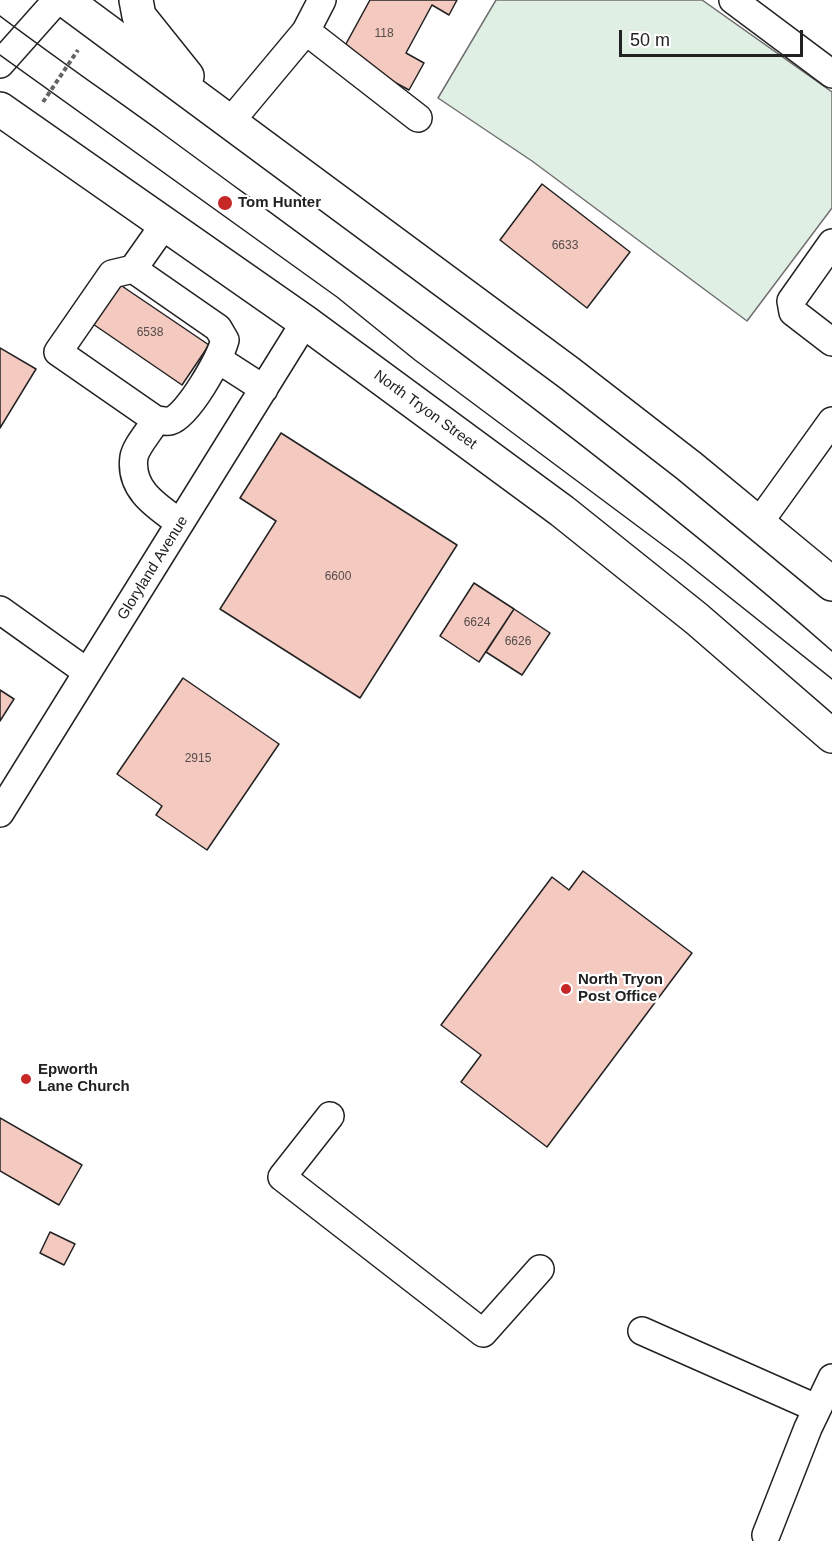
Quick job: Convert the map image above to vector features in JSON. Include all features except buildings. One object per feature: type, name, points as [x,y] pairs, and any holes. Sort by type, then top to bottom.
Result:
[{"type":"main road","points":[[65,0],[569,373],[832,584]]},
{"type":"main road","points":[[136,0],[139,16],[221,115]]},
{"type":"main road","name":"North Tryon Street","points":[[0,109],[305,322],[562,511],[698,619],[832,736]]},
{"type":"street","points":[[0,64],[57,0]]},
{"type":"street","points":[[221,115],[306,31],[322,0]]},
{"type":"street","points":[[733,0],[832,74]]},
{"type":"street","points":[[306,31],[418,118]]},
{"type":"street","points":[[134,269],[219,328],[225,340],[219,360],[180,415],[170,421],[156,420],[58,352],[112,274],[134,269],[164,225]]},
{"type":"street","points":[[827,329],[794,312],[791,301],[832,243]]},
{"type":"street","name":"Gloryland Avenue","points":[[0,813],[305,322]]},
{"type":"street","points":[[219,360],[264,389]]},
{"type":"street","points":[[156,420],[134,456],[135,479],[148,499],[180,523]]},
{"type":"street","points":[[758,524],[832,421]]},
{"type":"street","points":[[0,610],[87,672]]},
{"type":"street","points":[[330,1116],[282,1177],[483,1333],[540,1269]]},
{"type":"street","points":[[642,1331],[816,1408]]},
{"type":"street","points":[[766,1535],[816,1408],[832,1378]]},
{"type":"path","points":[[50,108],[42,101],[78,50]]},
{"type":"green space","points":[[496,0],[702,0],[832,92],[832,208],[747,321],[532,161],[438,98]]},
{"type":"tram line","points":[[0,16],[418,321],[587,449],[752,582],[832,651]]},
{"type":"tram line","points":[[0,55],[337,297],[415,360],[683,560],[832,679]]},
{"type":"place","name":"Tom Hunter","points":[[225,203]]},
{"type":"place","name":"North Tryon Post Office","points":[[566,989]]},
{"type":"place","name":"Epworth Lane Church","points":[[26,1079]]}]
